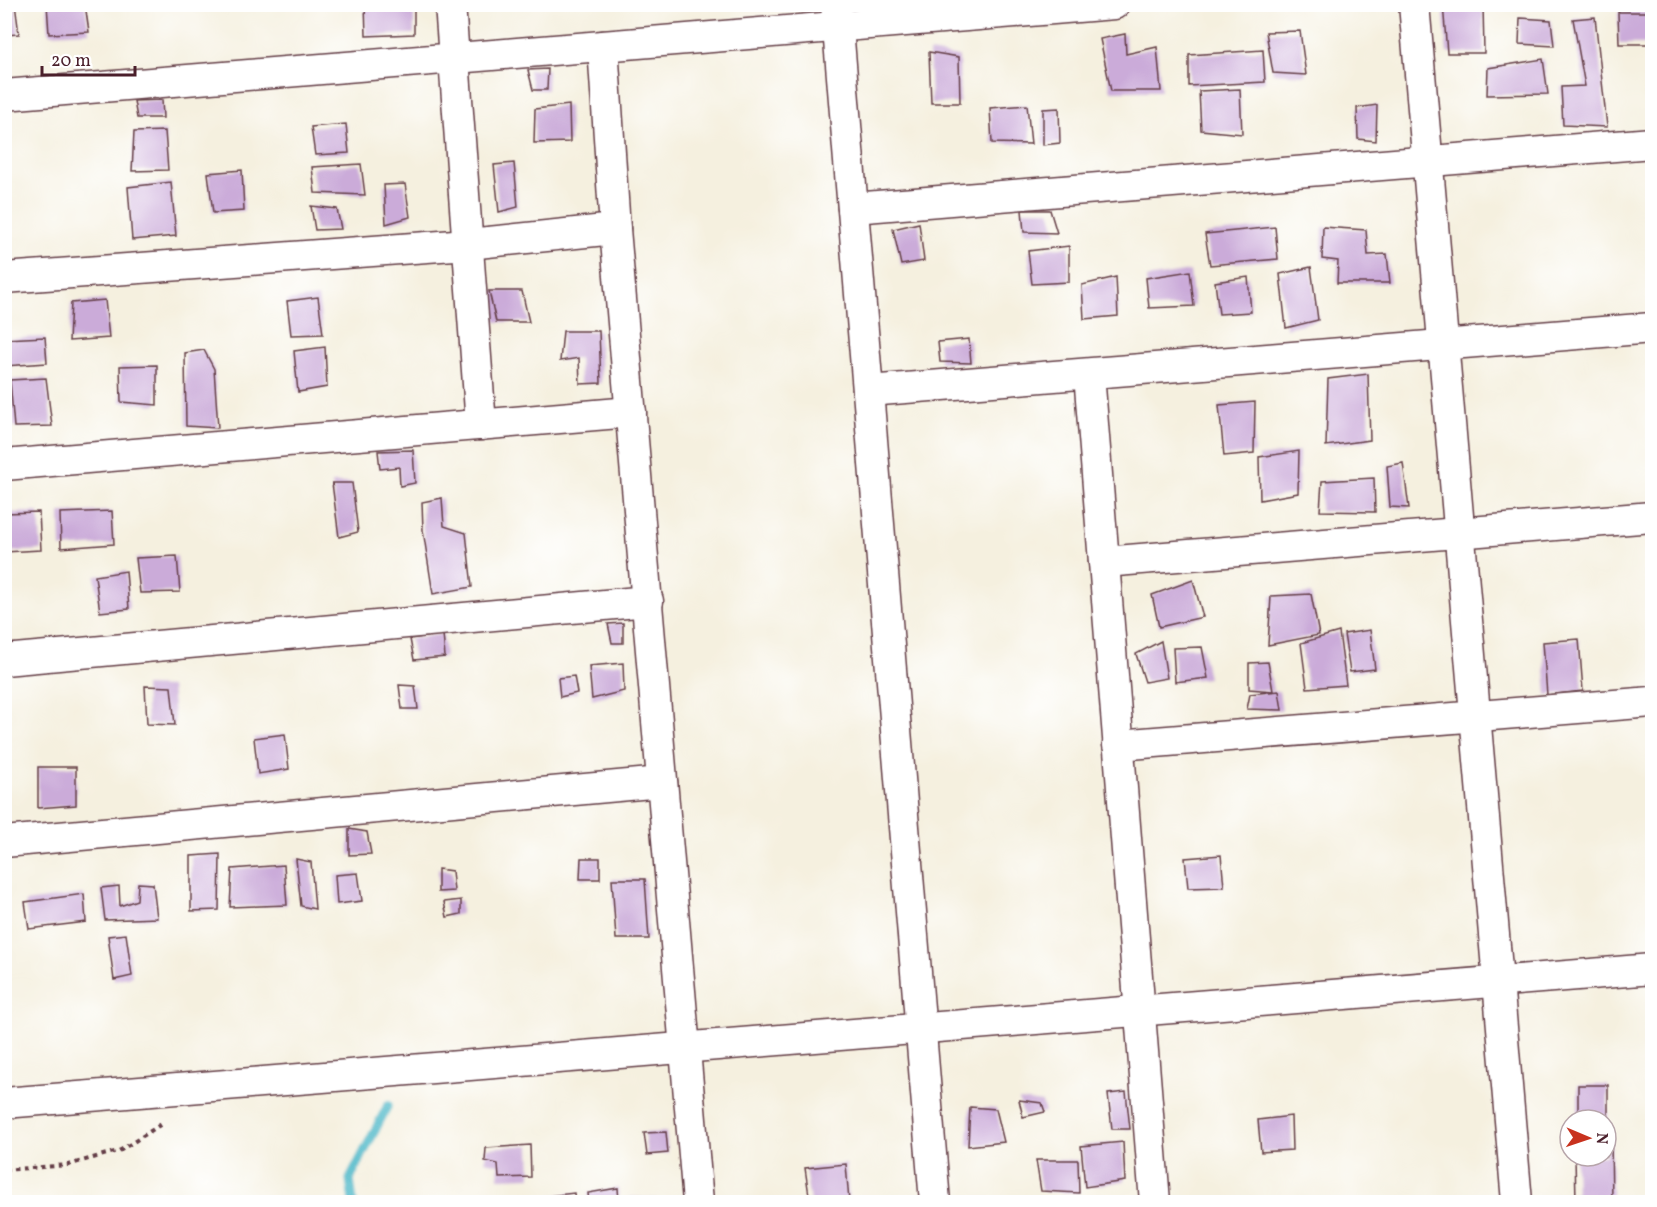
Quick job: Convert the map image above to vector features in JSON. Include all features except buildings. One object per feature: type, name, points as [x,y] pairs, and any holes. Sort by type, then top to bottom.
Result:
[{"type":"street","points":[[450,4],[481,425]]},
{"type":"street","points":[[4,95],[603,46],[837,16],[1114,4]]},
{"type":"street","points":[[1414,4],[1499,981],[1516,1203]]},
{"type":"street","points":[[837,16],[935,1203]]},
{"type":"street","points":[[603,46],[615,229],[698,1203]]},
{"type":"street","points":[[852,208],[1653,143]]},
{"type":"street","points":[[4,278],[468,244],[615,229]]},
{"type":"street","points":[[868,392],[1653,328]]},
{"type":"street","points":[[1089,374],[1155,1203]]},
{"type":"street","points":[[4,465],[631,412]]},
{"type":"street","points":[[1104,561],[1653,517]]},
{"type":"street","points":[[4,660],[648,601]]},
{"type":"street","points":[[1118,746],[1653,702]]},
{"type":"street","points":[[4,842],[662,782]]},
{"type":"street","points":[[4,1103],[1653,969]]},
{"type":"path","points":[[4,1170],[68,1165],[121,1150],[168,1120]]},
{"type":"waterway","points":[[353,1202],[350,1179],[388,1105]]}]
